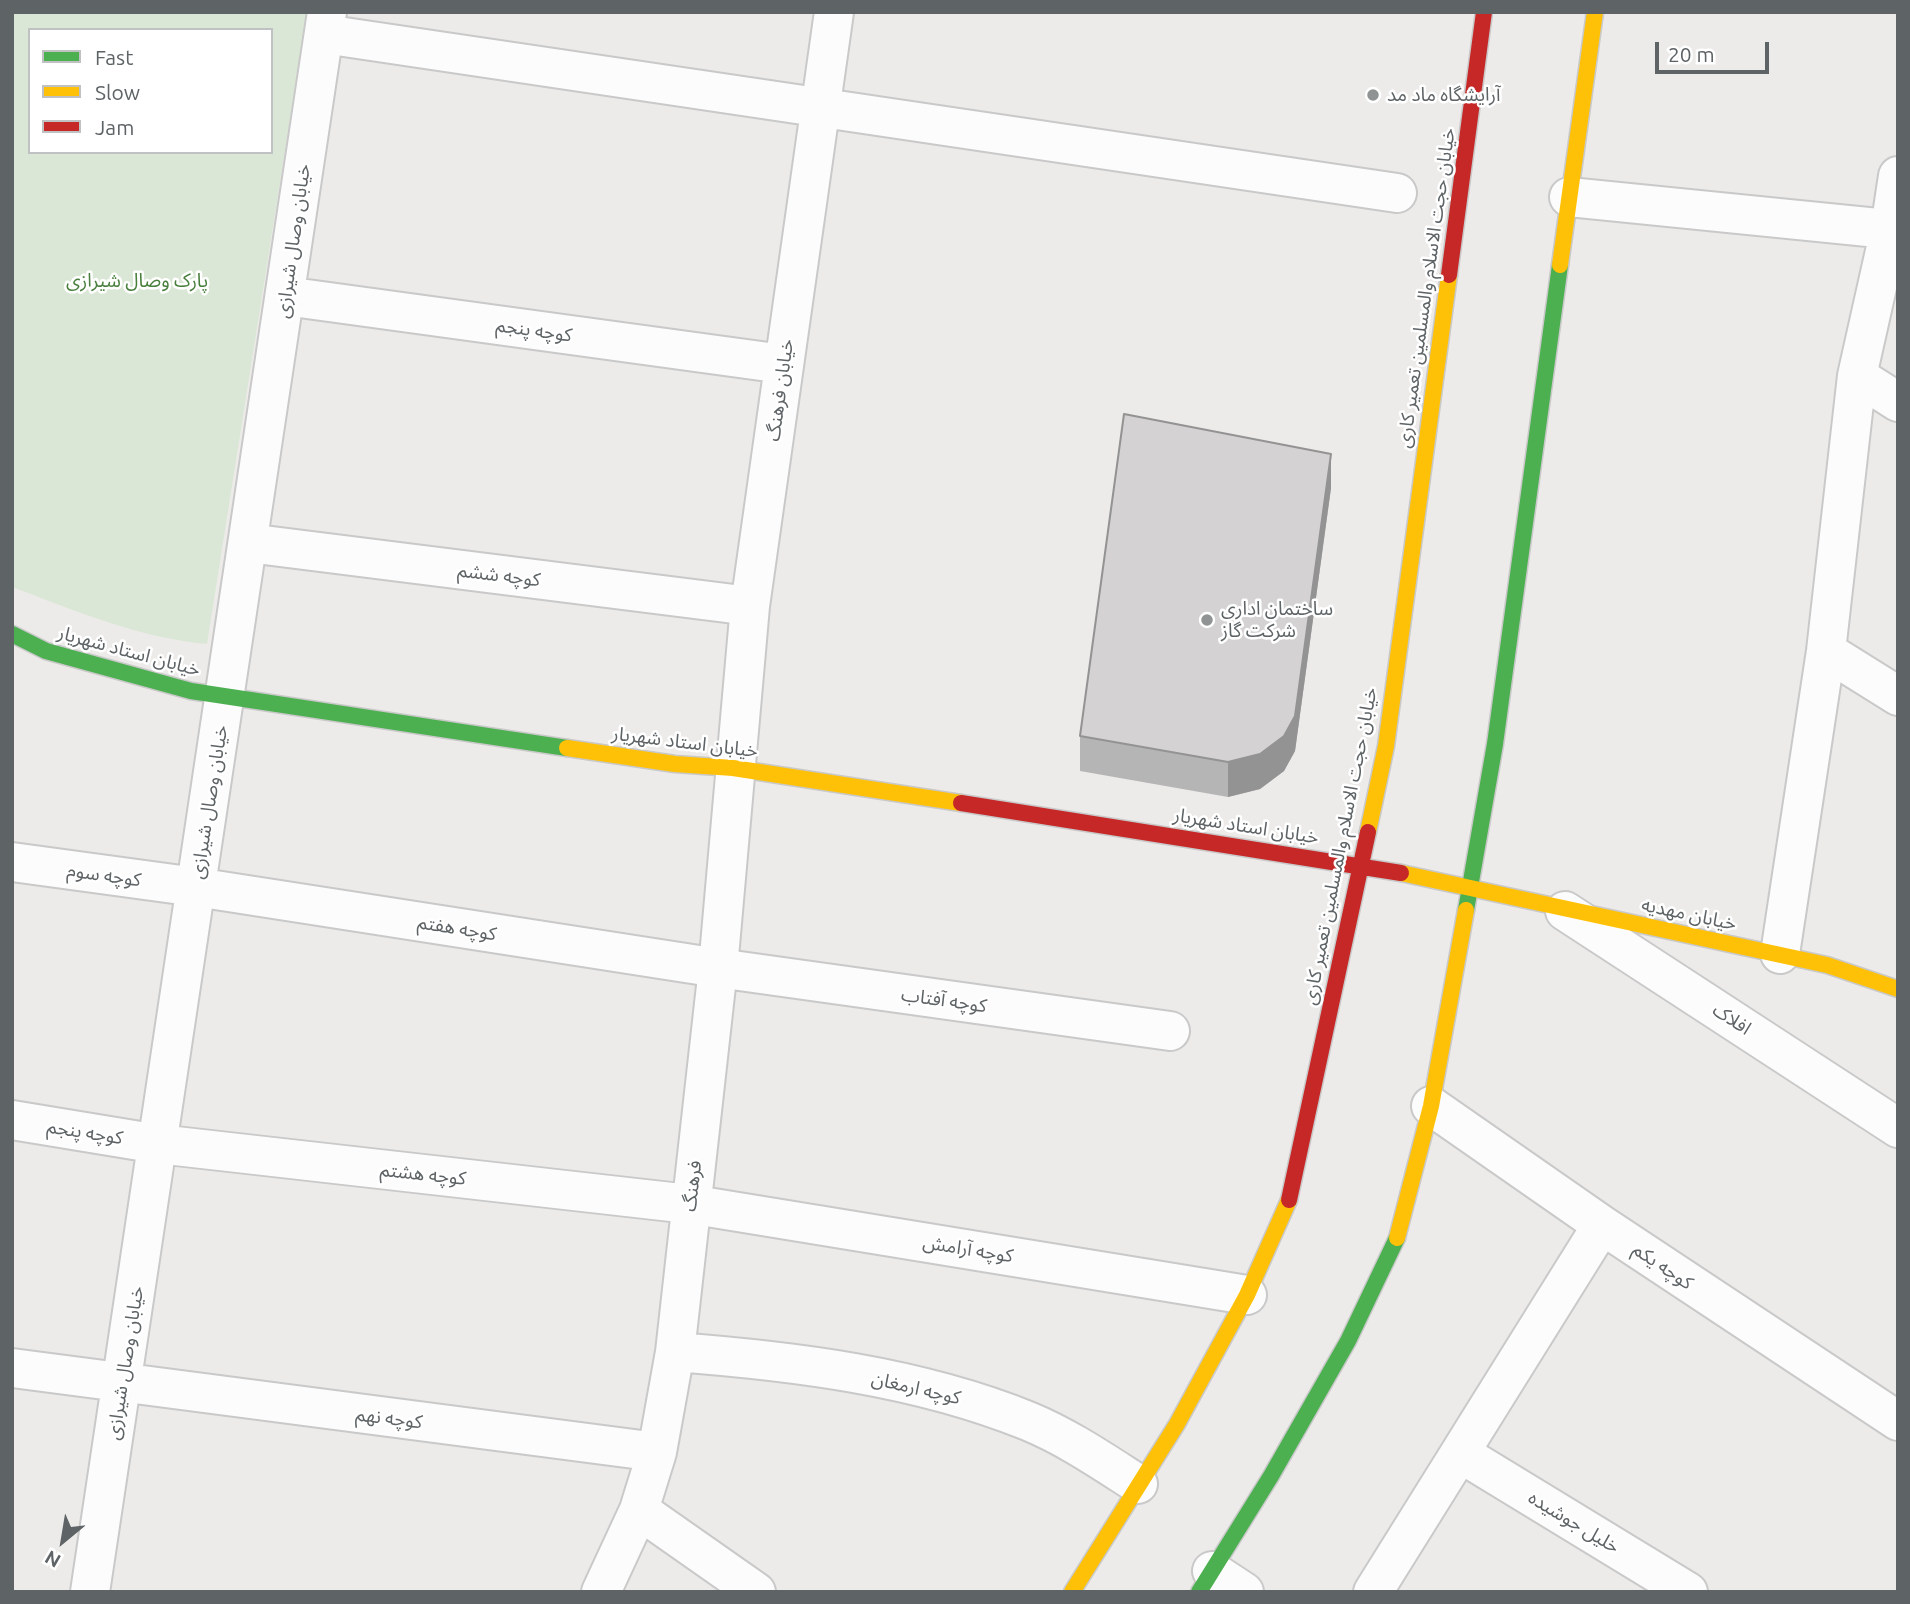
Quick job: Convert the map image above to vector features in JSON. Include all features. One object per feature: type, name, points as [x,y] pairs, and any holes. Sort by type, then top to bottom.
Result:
[{"type":"main road","name":"خیابان حجت الاسلام والمسلمین تعمیر کاری","points":[[1072,1592],[1177,1424],[1247,1295],[1289,1207],[1359,864],[1386,746],[1484,12]]},
{"type":"main road","points":[[1205,1581],[1310,1409],[1395,1247],[1431,1106],[1495,744],[1595,12]]},
{"type":"main road","name":"خیابان استاد شهریار","points":[[12,634],[46,652],[104,669],[225,696],[675,764],[733,768],[1359,864],[1469,890]]},
{"type":"main road","name":"خیابان مهدیه","points":[[1469,890],[1828,965],[1898,989]]},
{"type":"street","name":"خیابان فرهنگ","points":[[733,768],[750,606],[834,12]]},
{"type":"street","points":[[326,23],[819,107],[1397,193]]},
{"type":"street","name":"خیابان وصال شیرازی","points":[[90,1592],[326,23]]},
{"type":"street","points":[[1780,954],[1826,651],[1857,376],[1894,230],[1898,176]]},
{"type":"street","points":[[1569,197],[1894,230]]},
{"type":"street","name":"کوچه پنجم","points":[[285,296],[783,364]]},
{"type":"street","points":[[1857,376],[1898,402]]},
{"type":"street","name":"کوچه ششم","points":[[248,543],[750,606]]},
{"type":"street","points":[[1826,651],[1898,696]]},
{"type":"street","name":"فرهنگ","points":[[601,1592],[639,1510],[657,1452],[675,1352],[689,1204],[718,968],[733,768]]},
{"type":"street","name":"کوچه سوم","points":[[12,862],[196,887]]},
{"type":"street","name":"کوچه هفتم","points":[[196,887],[718,968]]},
{"type":"street","name":"افلاک","points":[[1566,911],[1898,1128]]},
{"type":"street","name":"کوچه آفتاب","points":[[718,968],[1170,1031]]},
{"type":"street","name":"کوچه یکم","points":[[1431,1106],[1602,1225],[1898,1421]]},
{"type":"street","name":"کوچه پنجم","points":[[12,1120],[158,1144]]},
{"type":"street","name":"کوچه هشتم","points":[[158,1144],[689,1204]]},
{"type":"street","name":"کوچه آرامش","points":[[689,1204],[1247,1295]]},
{"type":"street","points":[[1373,1592],[1602,1225]]},
{"type":"street","name":"کوچه ارمغان","points":[[675,1352],[813,1367],[970,1400],[1029,1421],[1070,1441],[1138,1484]]},
{"type":"street","name":"کوچه نهم","points":[[12,1368],[657,1452]]},
{"type":"street","name":"خلیل جوشیده","points":[[1460,1453],[1688,1592]]},
{"type":"street","points":[[639,1510],[756,1592]]},
{"type":"street","points":[[1205,1581],[1244,1592]]},
{"type":"green space","name":"پارک وصال شیرازی","points":[[12,12],[307,12],[207,644],[132,630],[12,587]]},
{"type":"building","name":"ساختمان اداری شرکت گاز","points":[[1124,414],[1331,454],[1295,716],[1284,736],[1260,754],[1228,762],[1080,736]]},
{"type":"traffic: fast","points":[[1466,910],[1495,744],[1560,265]]},
{"type":"traffic: fast","points":[[12,634],[46,651],[191,691],[567,748]]},
{"type":"traffic: fast","points":[[1199,1592],[1271,1476],[1348,1341],[1397,1238]]},
{"type":"traffic: slow","points":[[1560,265],[1595,12]]},
{"type":"traffic: slow","points":[[1368,832],[1386,746],[1449,275]]},
{"type":"traffic: slow","points":[[567,748],[675,764],[733,768],[961,803]]},
{"type":"traffic: slow","points":[[1401,873],[1827,965],[1898,989]]},
{"type":"traffic: slow","points":[[1397,1238],[1431,1106],[1466,910]]},
{"type":"traffic: slow","points":[[1072,1592],[1177,1424],[1247,1295],[1289,1200]]},
{"type":"traffic: jam","points":[[1449,275],[1484,12]]},
{"type":"traffic: jam","points":[[961,803],[1401,873]]},
{"type":"traffic: jam","points":[[1289,1200],[1368,832]]},
{"type":"place","name":"آرایشگاه ماد مد","points":[[1373,95]]},
{"type":"place","name":"ساختمان اداری شرکت گاز","points":[[1207,620]]}]
